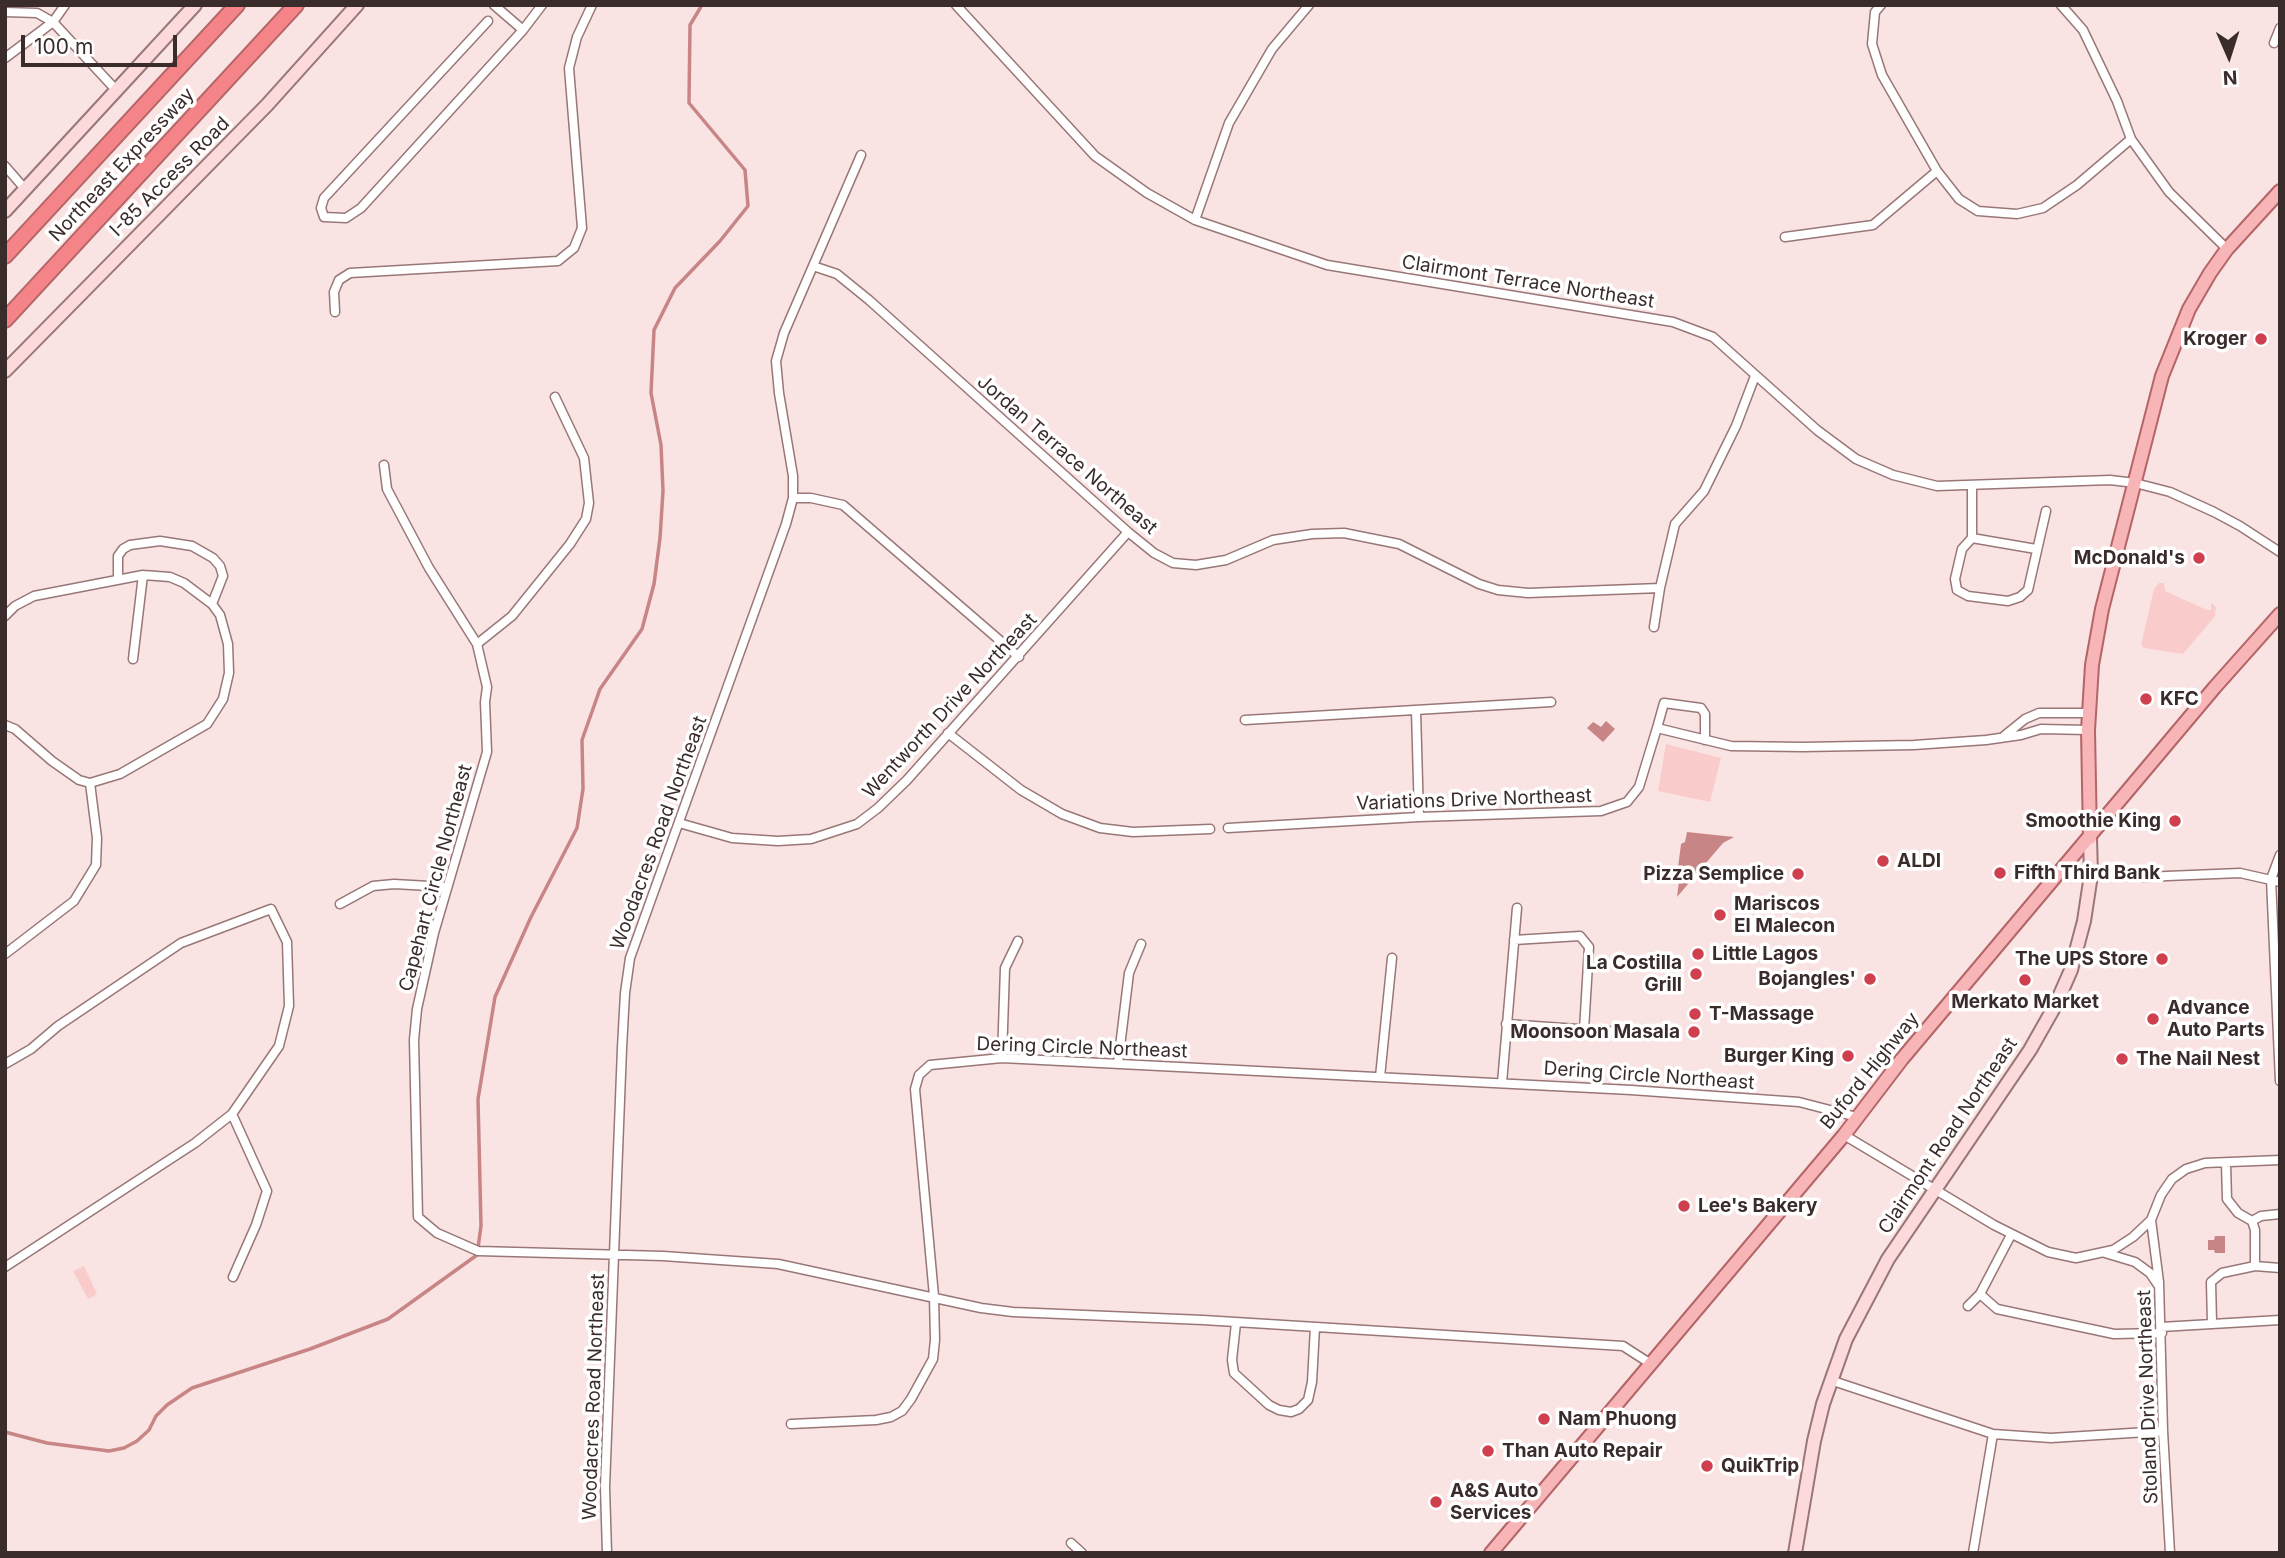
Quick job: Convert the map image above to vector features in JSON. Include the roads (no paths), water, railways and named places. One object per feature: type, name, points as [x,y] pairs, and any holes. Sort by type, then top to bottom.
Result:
[{"type":"highway","name":"Northeast Expressway","points":[[5,256],[237,5]]},
{"type":"highway","name":"Northeast Expressway","points":[[5,320],[296,5]]},
{"type":"main road","points":[[5,211],[195,5]]},
{"type":"main road","name":"I-85 Access Road","points":[[5,371],[267,104],[357,5]]},
{"type":"main road","name":"Clairmont Road Northeast","points":[[1795,1553],[1823,1404],[1857,1315],[1888,1259],[2035,1041],[2060,996],[2073,964],[2086,912],[2091,875],[2088,713],[2092,665],[2097,635],[2168,357],[2189,309],[2227,249],[2280,191]]},
{"type":"main road","name":"Buford Highway","points":[[1491,1553],[1844,1135],[1902,1059],[2280,614]]},
{"type":"street","points":[[5,58],[53,22],[65,5]]},
{"type":"street","points":[[494,5],[523,30]]},
{"type":"street","points":[[488,21],[324,198],[321,208],[324,217],[346,218],[361,208],[523,30],[542,5]]},
{"type":"street","points":[[335,312],[334,292],[339,280],[350,273],[558,261],[574,248],[582,228],[569,68],[577,37],[592,5]]},
{"type":"street","name":"Clairmont Terrace Northeast","points":[[956,5],[1096,156],[1147,193],[1195,220],[1327,265],[1673,322],[1713,337],[1817,429],[1856,459],[1893,475],[1937,486],[2110,480],[2135,483],[2170,492],[2206,508],[2280,552]]},
{"type":"street","points":[[1881,5],[1875,12],[1872,44],[1888,86],[1937,171],[1959,199],[1978,211],[2017,214],[2043,208],[2077,185],[2131,139]]},
{"type":"street","points":[[2061,5],[2083,30],[2117,101],[2131,139],[2169,192],[2227,249]]},
{"type":"street","points":[[1195,220],[1229,123],[1272,49],[1306,6]]},
{"type":"street","points":[[5,12],[37,13],[53,22],[116,90]]},
{"type":"street","points":[[2274,43],[2280,29]]},
{"type":"street","name":"Woodacres Road Northeast","points":[[607,1553],[605,1487],[625,993],[630,958],[771,570],[793,498],[792,465],[776,361],[784,333],[861,155]]},
{"type":"street","points":[[5,166],[26,189]]},
{"type":"street","points":[[1785,237],[1873,225],[1937,171]]},
{"type":"street","name":"Jordan Terrace Northeast","points":[[813,266],[837,274],[869,300],[1128,532],[1154,553],[1173,563],[1196,565],[1226,560],[1273,540],[1312,534],[1344,533],[1399,544],[1479,584],[1498,590],[1528,593],[1660,588]]},
{"type":"street","points":[[1654,627],[1675,524],[1704,491],[1736,426],[1755,376]]},
{"type":"street","points":[[477,644],[512,616],[570,544],[586,519],[589,503],[584,458],[555,397]]},
{"type":"street","name":"Capehart Circle Northeast","points":[[384,465],[387,489],[429,568],[477,644],[487,687],[487,752],[447,887],[417,1009],[414,1040],[418,1217],[437,1233],[478,1251],[663,1256],[778,1264],[934,1296]]},
{"type":"street","points":[[1972,485],[1972,538],[1962,549],[1955,579],[1957,590],[1968,596],[2008,601],[2020,597],[2028,590],[2046,510]]},
{"type":"street","points":[[793,498],[811,498],[843,505],[1019,657]]},
{"type":"street","name":"Wentworth Drive Northeast","points":[[679,823],[732,838],[778,841],[811,839],[857,824],[878,808],[1019,657],[1128,532]]},
{"type":"street","points":[[1972,538],[2036,549]]},
{"type":"street","points":[[118,579],[118,556],[130,545],[160,541],[192,546],[213,558],[220,566],[223,576],[212,604]]},
{"type":"street","points":[[134,659],[143,575]]},
{"type":"street","points":[[5,615],[34,596],[143,575],[170,577],[194,589],[212,604],[224,626],[230,659],[228,684],[223,699],[207,724],[120,774],[90,783],[79,780],[57,765],[15,729],[5,725]]},
{"type":"street","points":[[1245,720],[1551,702]]},
{"type":"street","name":"Variations Drive Northeast","points":[[1228,828],[1419,817],[1601,811],[1627,802],[1639,787],[1664,702],[1701,708],[1705,714],[1705,740]]},
{"type":"street","points":[[1416,711],[1419,817]]},
{"type":"street","points":[[2004,737],[2025,719],[2039,713],[2088,713]]},
{"type":"street","points":[[1657,728],[1731,746],[1803,747],[1914,745],[2021,735],[2041,729],[2088,730]]},
{"type":"street","points":[[948,733],[1021,790],[1062,814],[1100,828],[1133,832],[1210,829]]},
{"type":"street","points":[[5,954],[74,901],[96,865],[97,838],[90,783]]},
{"type":"street","points":[[2280,855],[2275,881],[2280,1081]]},
{"type":"street","points":[[2133,875],[2143,877],[2240,873],[2275,881]]},
{"type":"street","points":[[340,904],[373,886],[406,884],[447,887]]},
{"type":"street","points":[[1502,1083],[1517,908]]},
{"type":"street","points":[[5,1064],[31,1049],[58,1026],[181,943],[271,909],[287,942],[289,1006],[279,1046],[232,1114],[195,1143],[5,1267]]},
{"type":"street","points":[[1514,940],[1580,936],[1589,947],[1584,1030]]},
{"type":"street","points":[[1002,1058],[1005,968],[1018,941]]},
{"type":"street","points":[[1118,1063],[1129,973],[1141,944]]},
{"type":"street","points":[[1380,1077],[1392,958]]},
{"type":"street","points":[[1506,1024],[1621,1032]]},
{"type":"street","name":"Dering Circle Northeast","points":[[791,1424],[891,1417],[912,1399],[933,1359],[934,1296],[915,1088],[916,1081],[930,1065],[1002,1058],[1502,1083],[1800,1102],[1857,1117]]},
{"type":"street","points":[[232,1114],[267,1191],[256,1225],[233,1277]]},
{"type":"street","points":[[1844,1135],[2011,1235],[2048,1252],[2076,1258],[2113,1250],[2133,1237],[2151,1220],[2161,1195],[2172,1179],[2186,1169],[2226,1163],[2280,1160]]},
{"type":"street","points":[[2226,1163],[2227,1199],[2238,1213],[2252,1221],[2255,1230],[2255,1266]]},
{"type":"street","points":[[2252,1221],[2261,1216],[2280,1214]]},
{"type":"street","name":"Stoland Drive Northeast","points":[[2151,1220],[2162,1330],[2163,1431],[2170,1553]]},
{"type":"street","points":[[1968,1306],[1980,1294],[2011,1235]]},
{"type":"street","points":[[2103,1253],[2136,1262],[2150,1272],[2159,1287]]},
{"type":"street","points":[[2212,1322],[2211,1282],[2222,1273],[2255,1266],[2280,1268]]},
{"type":"street","points":[[1980,1294],[1997,1309],[2114,1334],[2212,1322],[2280,1320]]},
{"type":"street","points":[[934,1296],[981,1308],[1013,1312],[1236,1322],[1623,1346],[1651,1364]]},
{"type":"street","points":[[1236,1322],[1232,1360],[1234,1373],[1269,1405],[1291,1412],[1299,1409],[1308,1400],[1312,1382],[1315,1327]]},
{"type":"street","points":[[1833,1381],[1993,1434],[2051,1438],[2163,1431]]},
{"type":"street","points":[[1973,1553],[1993,1434]]},
{"type":"street","points":[[1071,1543],[1082,1553]]},
{"type":"waterway","points":[[5,1432],[47,1443],[109,1451],[124,1448],[149,1430],[156,1416],[167,1405],[192,1388],[310,1349],[388,1319],[477,1255],[481,1226],[478,1099],[495,997],[531,917],[577,828],[583,789],[582,740],[600,689],[642,629],[654,584],[663,491],[661,445],[651,393],[654,330],[675,288],[720,241],[748,206],[745,170],[689,103],[690,25],[702,5]]},
{"type":"place","name":"Kroger","points":[[2261,339]]},
{"type":"place","name":"McDonald's","points":[[2199,558]]},
{"type":"place","name":"KFC","points":[[2146,699]]},
{"type":"place","name":"Smoothie King","points":[[2175,821]]},
{"type":"place","name":"ALDI","points":[[1883,861]]},
{"type":"place","name":"Fifth Third Bank","points":[[2000,873]]},
{"type":"place","name":"Pizza Semplice","points":[[1798,874]]},
{"type":"place","name":"Mariscos El Malecon","points":[[1720,915]]},
{"type":"place","name":"Little Lagos","points":[[1698,954]]},
{"type":"place","name":"The UPS Store","points":[[2162,959]]},
{"type":"place","name":"La Costilla Grill","points":[[1696,974]]},
{"type":"place","name":"Bojangles'","points":[[1870,979]]},
{"type":"place","name":"Merkato Market","points":[[2025,980]]},
{"type":"place","name":"T-Massage","points":[[1695,1014]]},
{"type":"place","name":"Advance Auto Parts","points":[[2153,1019]]},
{"type":"place","name":"Moonsoon Masala","points":[[1694,1032]]},
{"type":"place","name":"Burger King","points":[[1848,1056]]},
{"type":"place","name":"The Nail Nest","points":[[2122,1059]]},
{"type":"place","name":"Lee's Bakery","points":[[1684,1206]]},
{"type":"place","name":"Nam Phuong","points":[[1544,1419]]},
{"type":"place","name":"Than Auto Repair","points":[[1488,1451]]},
{"type":"place","name":"QuikTrip","points":[[1707,1466]]},
{"type":"place","name":"A&S Auto Services","points":[[1436,1502]]}]
